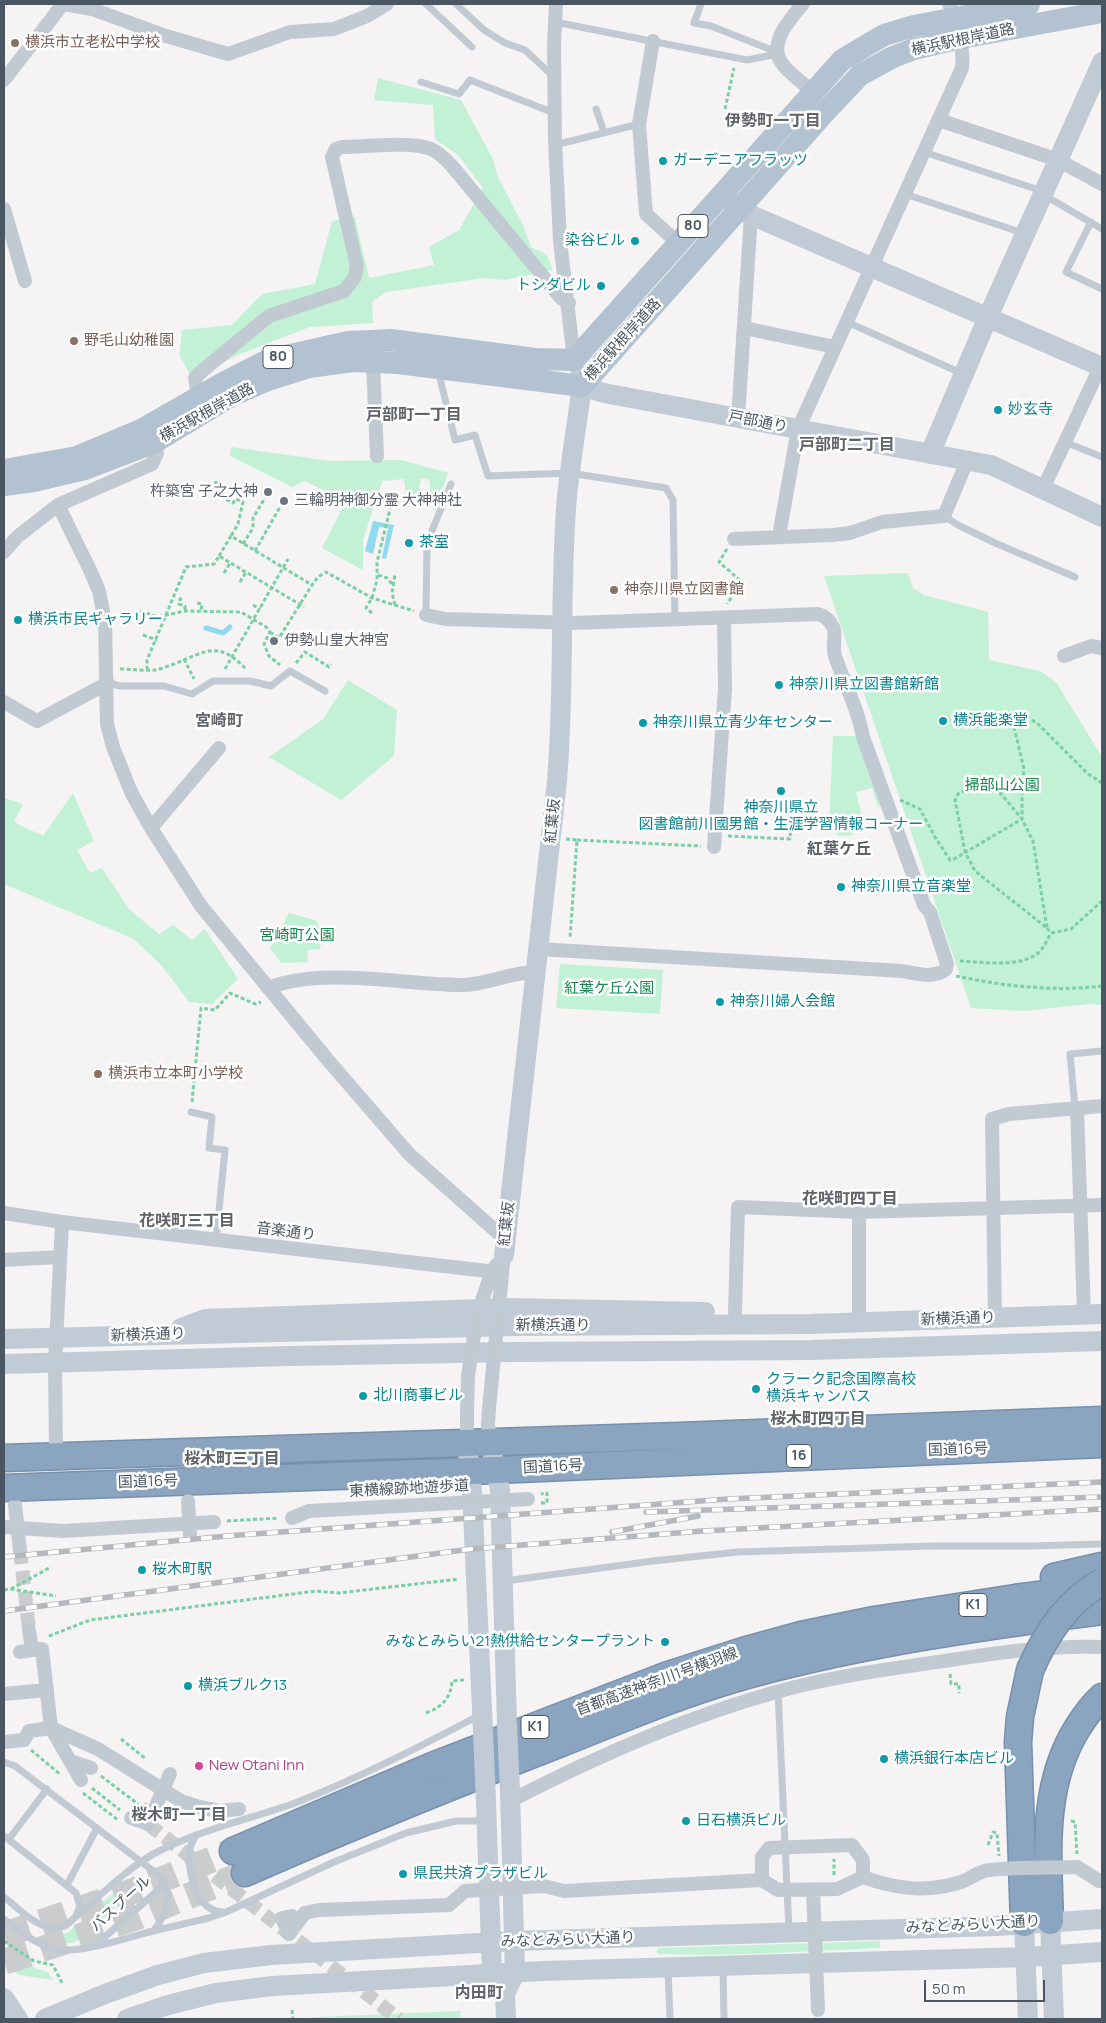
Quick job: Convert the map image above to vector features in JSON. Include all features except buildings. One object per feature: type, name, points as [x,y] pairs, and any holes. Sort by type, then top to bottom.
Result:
[{"type":"highway","name":"国道16号","points":[[4,1458],[1102,1420]]},
{"type":"highway","name":"国道16号","points":[[9,1497],[470,1471],[1102,1444]]},
{"type":"highway","points":[[874,1620],[932,1602],[1102,1566]]},
{"type":"highway","points":[[1024,1923],[1018,1742],[1021,1709],[1030,1670],[1041,1645],[1054,1625],[1081,1596],[1102,1582]]},
{"type":"highway","name":"首都高速神奈川1号横羽線","points":[[1102,1587],[1015,1598],[874,1620],[801,1635],[668,1675],[432,1766],[239,1862],[442,1789],[679,1697],[748,1675],[860,1647],[1102,1611]]},
{"type":"highway","points":[[860,1647],[1102,1626]]},
{"type":"highway","points":[[1050,1921],[1048,1835],[1054,1783],[1071,1738],[1084,1717],[1102,1697]]},
{"type":"main road","name":"横浜駅根岸道路","points":[[4,470],[77,456],[140,430],[268,360],[348,342],[391,340],[535,359],[574,360],[842,60],[884,35],[914,26],[955,20],[1028,4]]},
{"type":"main road","name":"横浜駅根岸道路","points":[[4,485],[34,481],[85,469],[153,443],[230,396],[268,380],[309,367],[353,361],[373,362],[582,386],[745,212],[826,111],[860,76],[893,57],[914,49],[955,20],[1101,11]]},
{"type":"street","points":[[4,80],[64,4],[102,12],[166,36],[228,54],[290,32],[342,27],[367,16],[387,4]]},
{"type":"street","points":[[556,4],[554,113],[560,241],[569,303],[574,360],[582,386]]},
{"type":"street","points":[[801,5],[779,38],[776,49],[781,62],[813,92]]},
{"type":"street","points":[[779,536],[798,429],[962,68],[955,20]]},
{"type":"street","points":[[653,41],[639,124],[646,214],[678,243]]},
{"type":"street","points":[[930,454],[988,318],[1102,62]]},
{"type":"street","points":[[939,120],[1058,160],[1102,184]]},
{"type":"street","points":[[198,397],[195,378],[202,370],[268,316],[344,291],[355,277],[357,266],[332,158],[336,149],[342,147],[404,145],[430,148],[437,152],[452,166],[561,298],[569,303]]},
{"type":"street","points":[[721,195],[745,212],[988,318],[1102,365],[1043,489]]},
{"type":"street","points":[[4,209],[25,281]]},
{"type":"street","points":[[738,418],[744,328],[745,212]]},
{"type":"street","points":[[744,328],[835,347]]},
{"type":"street","points":[[373,362],[377,456]]},
{"type":"street","name":"戸部通り","points":[[582,386],[604,393],[990,465],[1102,517]]},
{"type":"street","name":"紅葉坂","points":[[501,1258],[539,949],[561,735],[562,623],[567,496],[582,386]]},
{"type":"street","points":[[4,552],[17,538],[58,505],[152,464],[157,453],[153,443]]},
{"type":"street","points":[[732,541],[779,536],[833,535],[882,522],[944,516],[968,461]]},
{"type":"street","points":[[58,505],[99,591],[105,621],[108,683],[107,724],[113,747],[130,792],[150,828],[200,906],[327,1059],[501,1258]]},
{"type":"street","points":[[714,841],[725,689],[724,613]]},
{"type":"street","points":[[426,615],[445,619],[562,623],[675,620],[724,613],[818,614],[828,619],[834,628],[834,655],[848,687],[863,737],[924,905],[930,912],[947,964],[946,969],[940,974],[928,975],[539,949]]},
{"type":"street","points":[[1064,656],[1091,646],[1102,648]]},
{"type":"street","points":[[4,702],[37,721],[108,683]]},
{"type":"street","points":[[150,828],[219,748]]},
{"type":"street","points":[[272,992],[280,983],[295,981],[348,978],[458,986],[481,984],[524,972],[536,972]]},
{"type":"street","points":[[995,1318],[992,1119],[1008,1114],[1102,1106]]},
{"type":"street","points":[[1076,1108],[1081,1206],[1093,1314]]},
{"type":"street","points":[[734,1312],[738,1207],[859,1212],[1102,1206]]},
{"type":"street","points":[[859,1212],[859,1313]]},
{"type":"street","name":"音楽通り","points":[[4,1213],[216,1241],[501,1258]]},
{"type":"street","points":[[56,1455],[55,1362],[62,1222]]},
{"type":"street","points":[[4,1260],[60,1257]]},
{"type":"street","points":[[501,1258],[488,1312],[468,1376],[467,1412],[479,1443],[496,1470],[500,1490],[515,1973],[505,1994],[506,2019]]},
{"type":"street","points":[[501,1258],[488,1312],[489,1408],[470,1471],[492,1974],[505,1994]]},
{"type":"street","points":[[165,1334],[206,1319],[488,1312],[734,1312],[811,1314],[938,1311],[956,1319]]},
{"type":"street","name":"新横浜通り","points":[[4,1339],[516,1326],[811,1324],[1093,1314]]},
{"type":"street","name":"新横浜通り","points":[[4,1364],[484,1352],[812,1350],[1102,1341]]},
{"type":"street","points":[[9,1497],[11,1528],[20,1550]]},
{"type":"street","name":"東横線跡地遊歩道","points":[[292,1518],[309,1511],[528,1497]]},
{"type":"street","points":[[188,1501],[190,1529]]},
{"type":"street","points":[[11,1528],[63,1531],[190,1529],[214,1522]]},
{"type":"street","points":[[28,1643],[42,1649],[51,1728],[81,1780]]},
{"type":"street","points":[[510,1796],[619,1747],[715,1710],[778,1691],[864,1673],[986,1655],[1053,1648],[1102,1647]]},
{"type":"street","points":[[4,1694],[47,1690]]},
{"type":"street","points":[[4,1742],[24,1740],[29,1731],[51,1728],[98,1749],[181,1801],[199,1808],[220,1811],[239,1809]]},
{"type":"street","points":[[70,1761],[91,1768]]},
{"type":"street","points":[[131,1818],[148,1824],[170,1774]]},
{"type":"street","points":[[762,1880],[762,1857],[769,1848],[834,1843],[852,1845],[863,1860],[864,1877]]},
{"type":"street","points":[[292,1916],[282,1918],[289,1934],[305,1913],[319,1910],[449,1905],[465,1891],[544,1886],[564,1891],[762,1880],[778,1890],[837,1890],[864,1877],[899,1887],[922,1889],[944,1887],[965,1881],[986,1870],[1077,1867],[1102,1880]]},
{"type":"street","points":[[813,1890],[818,2010]]},
{"type":"street","name":"みなとみらい大通り","points":[[45,2019],[105,1994],[158,1975],[204,1964],[271,1955],[490,1942],[1102,1919]]},
{"type":"street","points":[[1050,1921],[1054,2019]]},
{"type":"street","points":[[1024,1923],[1028,2019]]},
{"type":"street","name":"みなとみらい大通り","points":[[127,2019],[150,2015],[216,1993],[273,1986],[515,1973],[1102,1952]]},
{"type":"street","points":[[4,1998],[18,2019]]},
{"type":"lane","points":[[426,4],[472,47]]},
{"type":"lane","points":[[456,4],[484,30],[505,43],[525,50],[554,77]]},
{"type":"lane","points":[[701,4],[694,23],[711,26],[778,53]]},
{"type":"lane","points":[[555,22],[747,60],[778,53]]},
{"type":"lane","points":[[420,82],[459,94],[470,80],[554,113]]},
{"type":"lane","points":[[596,109],[604,132]]},
{"type":"lane","points":[[555,145],[639,124]]},
{"type":"lane","points":[[924,152],[1044,193],[1102,229]]},
{"type":"lane","points":[[905,194],[1025,234]]},
{"type":"lane","points":[[1090,222],[1066,272],[1102,289]]},
{"type":"lane","points":[[847,322],[964,374]]},
{"type":"lane","points":[[437,368],[455,440],[475,435],[488,476],[570,473],[666,488],[673,500],[675,620]]},
{"type":"lane","points":[[1065,442],[1102,457]]},
{"type":"lane","points":[[426,615],[427,543],[451,484]]},
{"type":"lane","points":[[944,516],[995,543],[1075,577]]},
{"type":"lane","points":[[108,683],[120,686],[164,686],[192,694],[213,681],[250,681],[271,686],[290,671],[325,691]]},
{"type":"lane","points":[[1076,1108],[1070,1054],[1102,1051]]},
{"type":"lane","points":[[191,1112],[212,1117],[209,1148],[225,1150],[216,1241]]},
{"type":"lane","points":[[503,1581],[738,1552],[932,1546],[1102,1544]]},
{"type":"lane","points":[[778,1691],[789,1932]]},
{"type":"lane","points":[[4,1898],[42,1926],[50,1928],[65,1926],[141,1861],[159,1851],[196,1835],[292,1804],[482,1722]]},
{"type":"lane","points":[[4,1762],[15,1766],[48,1790],[156,1873],[165,1884],[168,1892],[166,1910],[153,1931]]},
{"type":"lane","points":[[48,1790],[6,1838],[76,1892],[80,1906],[76,1917]]},
{"type":"lane","points":[[4,1919],[32,1939],[54,1949],[75,1950],[209,1918],[334,1862],[406,1833],[486,1812]]},
{"type":"lane","points":[[67,1885],[98,1828]]},
{"type":"lane","points":[[196,1835],[189,1852],[194,1884],[200,1900],[210,1909],[226,1912]]},
{"type":"lane","name":"バスプール","points":[[96,1945],[165,1884]]},
{"type":"lane","points":[[723,1965],[724,2019]]},
{"type":"lane","points":[[668,1967],[670,2019]]},
{"type":"path","points":[[725,109],[737,58]]},
{"type":"path","points":[[147,670],[147,660],[186,567],[214,564],[238,524],[243,502],[236,499],[233,503],[214,493],[216,480]]},
{"type":"path","points":[[244,544],[253,528],[252,518],[265,498]]},
{"type":"path","points":[[372,613],[366,608],[372,598],[378,575],[377,562],[391,505]]},
{"type":"path","points":[[255,551],[280,508]]},
{"type":"path","points":[[231,536],[312,585]]},
{"type":"path","points":[[724,613],[742,582],[720,562],[732,541]]},
{"type":"path","points":[[219,556],[304,607]]},
{"type":"path","points":[[225,669],[288,559]]},
{"type":"path","points":[[224,573],[230,563]]},
{"type":"path","points":[[240,582],[246,572]]},
{"type":"path","points":[[140,611],[158,617],[185,611],[241,612],[280,638],[312,585],[318,577],[326,572],[372,598],[426,615]]},
{"type":"path","points":[[395,574],[392,584],[395,605]]},
{"type":"path","points":[[378,575],[387,578],[392,584]]},
{"type":"path","points":[[182,599],[180,599],[179,604],[185,606],[185,611]]},
{"type":"path","points":[[197,603],[202,604],[201,612]]},
{"type":"path","points":[[253,605],[260,609]]},
{"type":"path","points":[[266,638],[270,632]]},
{"type":"path","points":[[143,635],[157,640]]},
{"type":"path","points":[[119,669],[156,670],[203,651],[223,651],[247,671]]},
{"type":"path","points":[[184,659],[197,684]]},
{"type":"path","points":[[1022,819],[1024,769],[1015,731],[1008,712],[1026,716],[1038,724],[1088,774],[1102,783]]},
{"type":"path","points":[[1047,928],[1033,841],[1022,819],[991,782],[985,780],[958,794],[955,800],[965,852],[975,871],[1051,933]]},
{"type":"path","points":[[898,800],[920,809],[950,860],[1022,819]]},
{"type":"path","points":[[790,839],[791,825]]},
{"type":"path","points":[[564,838],[692,846]]},
{"type":"path","points":[[569,941],[577,840]]},
{"type":"path","points":[[714,841],[796,840]]},
{"type":"path","points":[[959,961],[1008,963],[1037,954],[1051,933],[1071,929],[1102,901]]},
{"type":"path","points":[[953,975],[981,981],[1053,988],[1102,986]]},
{"type":"path","points":[[191,1112],[201,1008],[215,1010],[230,993],[255,1004],[272,992]]},
{"type":"path","points":[[214,1522],[292,1518]]},
{"type":"path","points":[[10,1589],[51,1567]]},
{"type":"path","points":[[28,1643],[90,1620],[316,1591],[339,1593],[460,1579]]},
{"type":"path","points":[[4,1590],[10,1589],[56,1596]]},
{"type":"path","points":[[950,1669],[951,1684],[959,1684],[959,1693]]},
{"type":"path","points":[[426,1713],[444,1703],[452,1690],[452,1681],[468,1680]]},
{"type":"path","points":[[120,1739],[146,1759]]},
{"type":"path","points":[[91,1768],[140,1805]]},
{"type":"path","points":[[81,1780],[131,1818]]},
{"type":"path","points":[[1068,1822],[1071,1820],[1075,1822],[1077,1867]]},
{"type":"path","points":[[988,1845],[994,1832],[997,1832],[999,1870]]},
{"type":"path","points":[[4,1941],[34,1961],[53,1965],[62,1984]]},
{"type":"path","points":[[292,2010],[293,2019]]},
{"type":"green space","points":[[378,78],[461,100],[493,159],[497,175],[524,227],[531,247],[547,255],[553,270],[504,280],[484,278],[386,292],[372,302],[373,323],[310,327],[240,354],[192,378],[179,354],[182,330],[232,325],[262,294],[315,284],[332,221],[355,217],[369,278],[434,265],[429,247],[459,230],[483,188],[458,155],[435,139],[433,105],[374,100]]},
{"type":"green space","points":[[231,447],[330,461],[401,460],[448,473],[435,511],[433,509],[429,479],[421,478],[417,502],[407,502],[404,479],[382,481],[363,540],[363,570],[322,548],[346,501],[305,481],[292,487],[230,456]]},
{"type":"green space","name":"掃部山公園","points":[[908,573],[913,588],[924,595],[988,612],[989,660],[1040,671],[1056,682],[1102,757],[1102,1005],[1090,1004],[1023,1011],[971,1008],[824,576]]},
{"type":"green space","points":[[348,680],[397,710],[394,756],[341,800],[269,757],[323,719]]},
{"type":"green space","points":[[833,736],[857,736],[881,806],[878,807],[872,788],[856,792],[864,824],[854,827],[852,835],[839,836],[829,827]]},
{"type":"green space","points":[[73,793],[94,841],[77,850],[90,873],[102,868],[129,909],[159,934],[173,925],[192,940],[205,929],[238,979],[212,1004],[189,1002],[163,967],[134,939],[4,884],[4,798],[23,804],[14,822],[43,836]]},
{"type":"green space","name":"宮崎町公園","points":[[289,913],[315,920],[323,931],[320,949],[307,950],[308,962],[281,963],[270,948]]},
{"type":"green space","name":"紅葉ケ丘公園","points":[[560,964],[663,970],[660,1014],[556,1008]]},
{"type":"green space","points":[[139,1878],[146,1880],[81,1939],[64,1944],[47,1939],[48,1935],[58,1936],[67,1933],[125,1883]]},
{"type":"green space","points":[[880,1941],[880,1948],[714,1955],[659,1954],[656,1952],[658,1948]]},
{"type":"green space","points":[[4,1947],[35,1968],[48,1972],[53,1980],[19,1975],[4,1963]]},
{"type":"green space","points":[[460,2011],[461,2019],[294,2019],[315,2017]]},
{"type":"water","points":[[373,521],[394,525],[386,559],[382,558],[388,528],[379,527],[373,554],[365,551]]},
{"type":"waterway","points":[[206,628],[223,633],[230,627]]},
{"type":"tunnel","points":[[20,1550],[29,1630]]},
{"type":"tunnel","points":[[140,1805],[148,1824],[399,2019]]},
{"type":"tunnel","points":[[4,1935],[133,1891],[233,1851]]},
{"type":"tunnel","points":[[4,1962],[137,1917],[245,1873]]},
{"type":"railway","points":[[4,1557],[227,1536],[728,1499],[1102,1482]]},
{"type":"railway","points":[[646,1512],[1102,1497]]},
{"type":"railway","points":[[4,1611],[471,1549],[703,1531],[1102,1509]]},
{"type":"railway","points":[[612,1532],[698,1516]]},
{"type":"place","name":"横浜市立老松中学校","points":[[15,43]]},
{"type":"place","name":"ガーデニアフラッツ","points":[[663,161]]},
{"type":"place","name":"染谷ビル","points":[[635,241]]},
{"type":"place","name":"トシダビル","points":[[601,286]]},
{"type":"place","name":"野毛山幼稚園","points":[[74,341]]},
{"type":"place","name":"妙玄寺","points":[[998,410]]},
{"type":"place","name":"杵築宮 子之大神","points":[[268,492]]},
{"type":"place","name":"三輪明神御分霊 大神神社","points":[[284,501]]},
{"type":"place","name":"茶室","points":[[409,543]]},
{"type":"place","name":"神奈川県立図書館","points":[[614,590]]},
{"type":"place","name":"横浜市民ギャラリー","points":[[18,620]]},
{"type":"place","name":"伊勢山皇大神宮","points":[[274,641]]},
{"type":"place","name":"神奈川県立図書館新館","points":[[779,685]]},
{"type":"place","name":"横浜能楽堂","points":[[943,721]]},
{"type":"place","name":"神奈川県立青少年センター","points":[[643,723]]},
{"type":"place","name":"神奈川県立 図書館前川國男館・生涯学習情報コーナー","points":[[781,791]]},
{"type":"place","name":"神奈川県立音楽堂","points":[[841,887]]},
{"type":"place","name":"神奈川婦人会館","points":[[720,1002]]},
{"type":"place","name":"横浜市立本町小学校","points":[[98,1074]]},
{"type":"place","name":"クラーク記念国際高校 横浜キャンパス","points":[[756,1389]]},
{"type":"place","name":"北川商事ビル","points":[[363,1396]]},
{"type":"place","name":"桜木町駅","points":[[142,1570]]},
{"type":"place","name":"みなとみらい21熱供給センタープラント","points":[[665,1642]]},
{"type":"place","name":"横浜ブルク13","points":[[188,1686]]},
{"type":"place","name":"横浜銀行本店ビル","points":[[884,1759]]},
{"type":"place","name":"New Otani Inn","points":[[199,1766]]},
{"type":"place","name":"日石横浜ビル","points":[[686,1821]]},
{"type":"place","name":"県民共済プラザビル","points":[[403,1874]]},
{"type":"district","name":"伊勢町一丁目","points":[[773,122]]},
{"type":"district","name":"戸部町一丁目","points":[[414,416]]},
{"type":"district","name":"戸部町二丁目","points":[[847,446]]},
{"type":"district","name":"宮崎町","points":[[219,722]]},
{"type":"district","name":"紅葉ケ丘","points":[[839,850]]},
{"type":"district","name":"花咲町四丁目","points":[[850,1200]]},
{"type":"district","name":"花咲町三丁目","points":[[187,1222]]},
{"type":"district","name":"桜木町四丁目","points":[[818,1420]]},
{"type":"district","name":"桜木町三丁目","points":[[232,1460]]},
{"type":"district","name":"桜木町一丁目","points":[[179,1816]]},
{"type":"district","name":"内田町","points":[[479,1994]]}]
